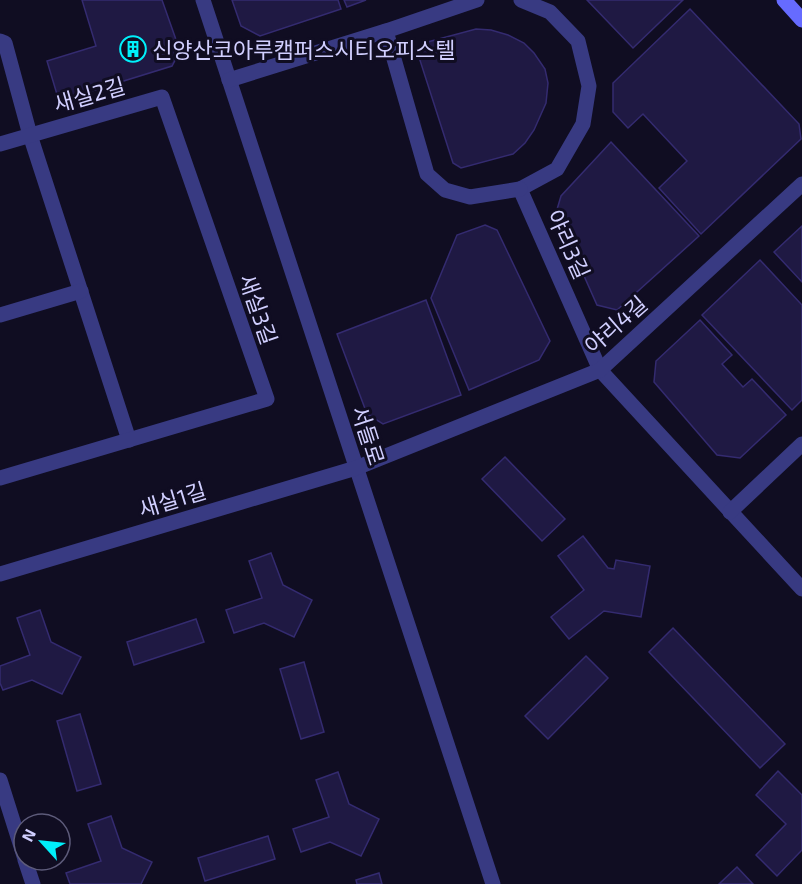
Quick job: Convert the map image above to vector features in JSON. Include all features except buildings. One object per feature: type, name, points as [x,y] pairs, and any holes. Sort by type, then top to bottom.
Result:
[{"type":"street","name":"서들로","points":[[203,0],[493,884]]},
{"type":"street","points":[[229,80],[477,0]]},
{"type":"street","points":[[386,31],[427,174],[445,190],[470,197],[520,189],[557,169],[583,124],[589,86],[578,41],[550,12],[521,0]]},
{"type":"street","points":[[784,0],[802,20]]},
{"type":"street","name":"새실2길","points":[[0,41],[5,43],[30,135]]},
{"type":"street","name":"새실2길","points":[[0,144],[162,97]]},
{"type":"street","name":"새실3길","points":[[0,478],[267,399],[162,97]]},
{"type":"street","points":[[30,135],[129,440]]},
{"type":"street","name":"야리4길","points":[[356,468],[600,370],[802,184]]},
{"type":"street","name":"야리3길","points":[[520,189],[600,370],[802,589]]},
{"type":"street","points":[[0,315],[81,291]]},
{"type":"street","points":[[730,512],[802,444]]},
{"type":"street","name":"새실1길","points":[[0,574],[356,468]]},
{"type":"street","points":[[0,780],[12,817]]},
{"type":"place","name":"신양산코아루캠퍼스시티오피스텔","points":[[133,49]]}]
